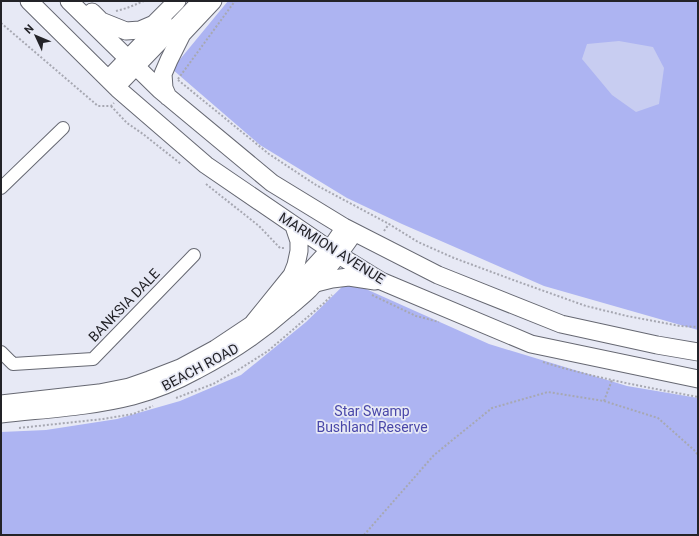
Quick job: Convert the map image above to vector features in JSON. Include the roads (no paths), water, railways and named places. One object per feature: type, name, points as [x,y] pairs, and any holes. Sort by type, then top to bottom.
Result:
[{"type":"highway","name":"MARMION AVENUE","points":[[29,1],[112,83],[206,165],[294,226],[381,281],[531,344],[698,378]]},
{"type":"highway","name":"MARMION AVENUE","points":[[69,1],[160,90],[272,182],[350,230],[438,275],[561,324],[657,345],[698,352]]},
{"type":"highway","points":[[80,1],[101,21],[126,31],[140,30],[154,24],[178,1]]},
{"type":"highway","points":[[168,97],[164,88],[170,77],[182,34],[213,1]]},
{"type":"highway","points":[[254,322],[292,275],[299,251],[299,241],[294,226]]},
{"type":"highway","points":[[316,284],[332,279],[349,277],[381,281]]},
{"type":"main road","points":[[132,63],[171,13],[178,1]]},
{"type":"main road","points":[[112,83],[200,1]]},
{"type":"main road","name":"BEACH ROAD","points":[[1,415],[99,404],[134,397],[158,390],[212,363],[242,345],[269,326],[309,291],[316,284],[334,252],[350,230]]},
{"type":"main road","name":"BEACH ROAD","points":[[1,403],[99,392],[128,386],[180,366],[215,348],[254,322],[334,252]]},
{"type":"street","points":[[1,188],[63,128]]},
{"type":"street","name":"BANKSIA DALE","points":[[1,352],[13,364],[93,359],[194,255]]},
{"type":"park label","name":"Star Swamp Bushland Reserve","points":[[372,420]]}]
